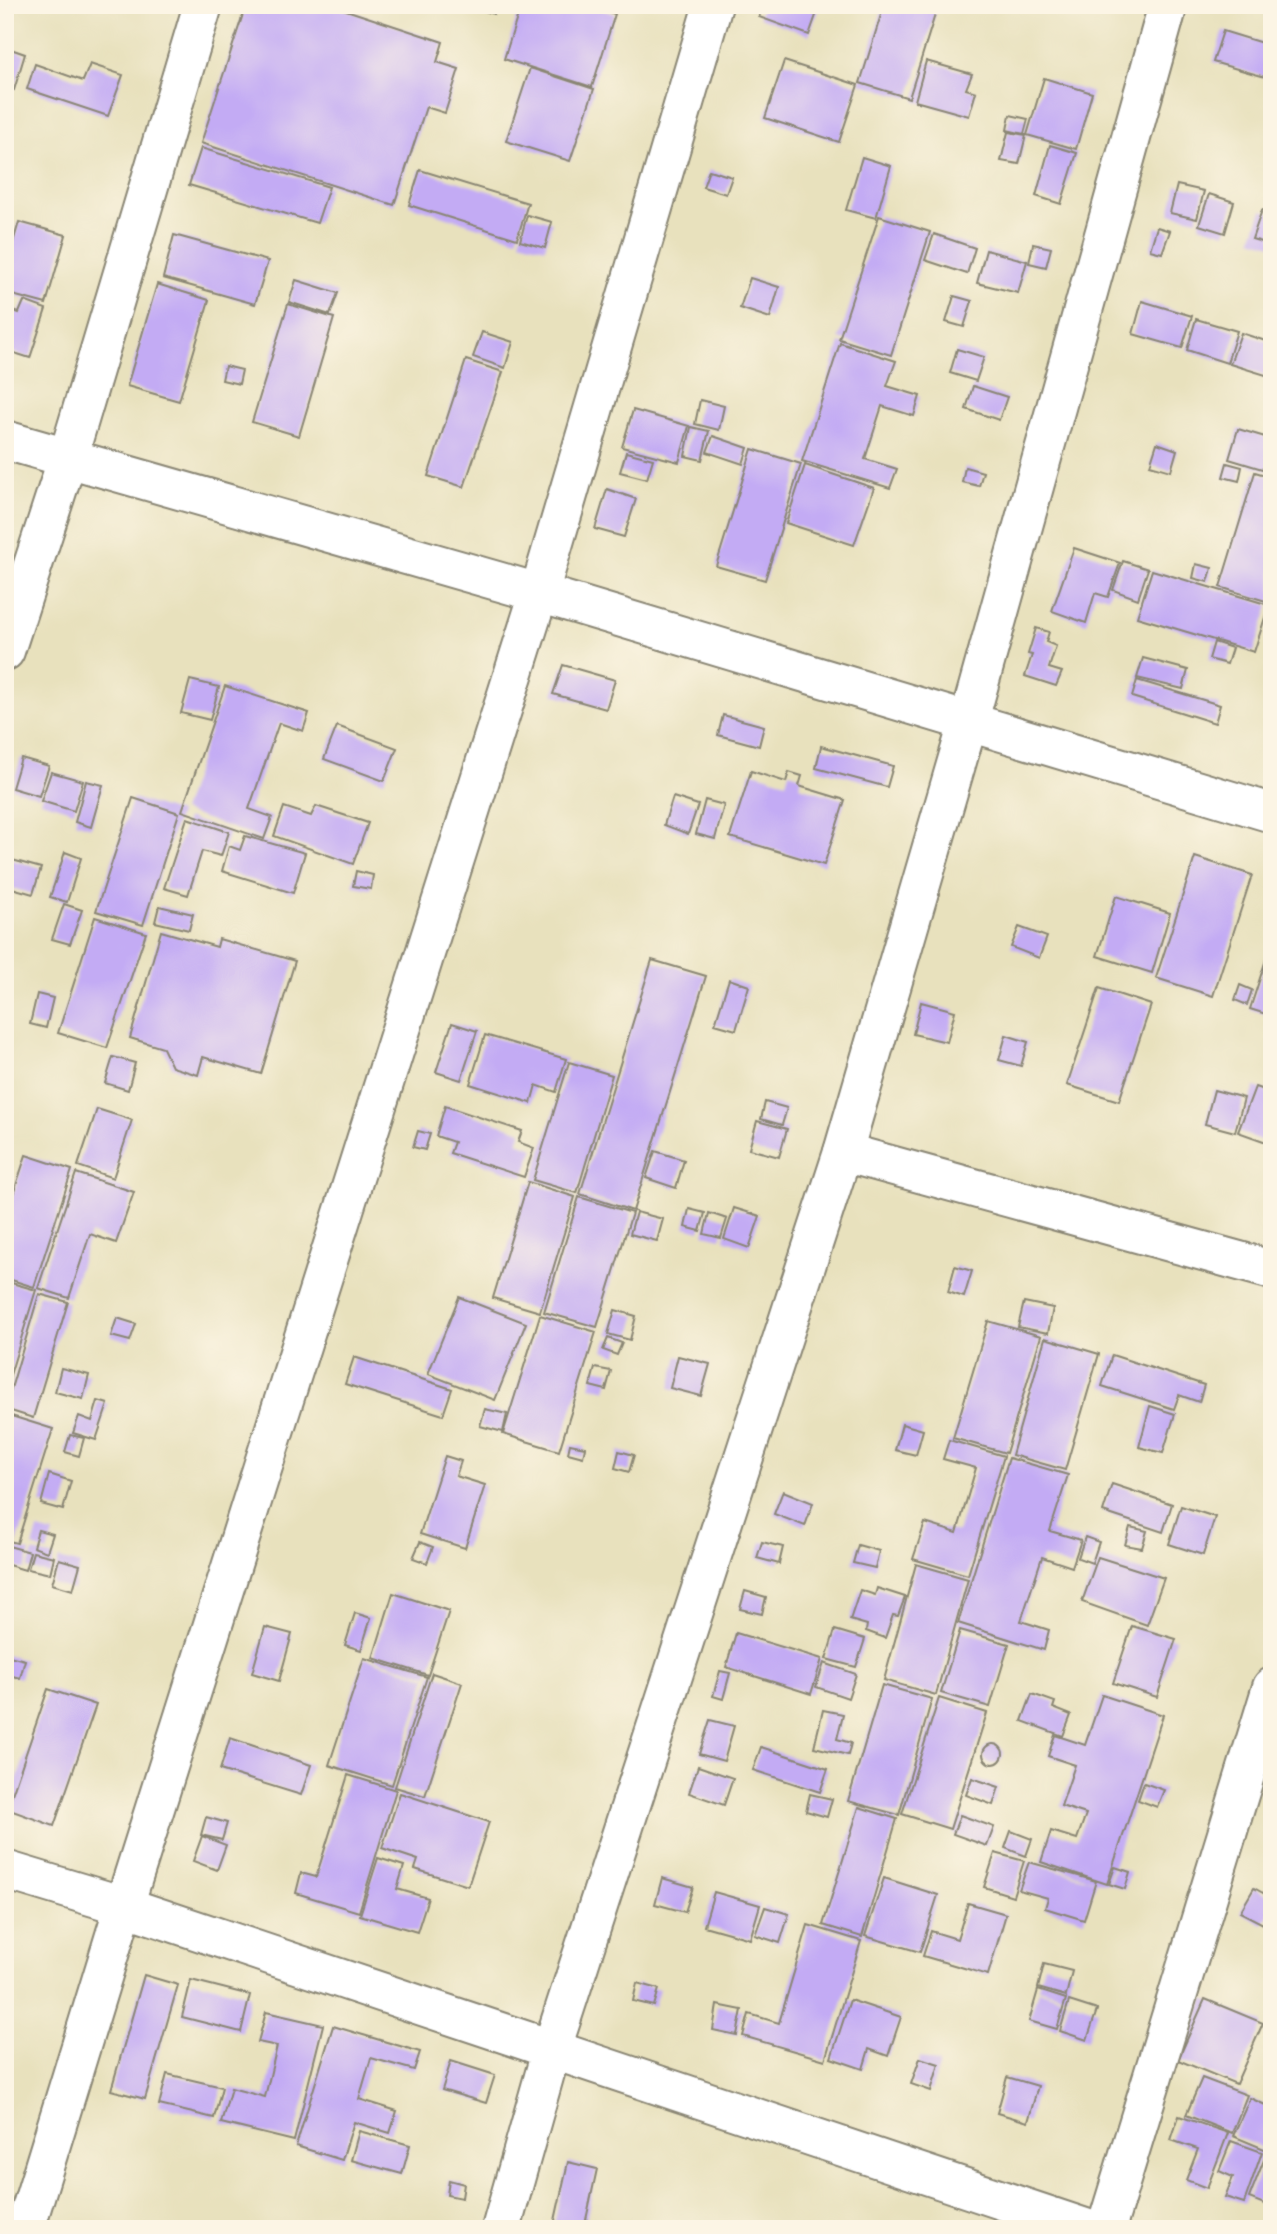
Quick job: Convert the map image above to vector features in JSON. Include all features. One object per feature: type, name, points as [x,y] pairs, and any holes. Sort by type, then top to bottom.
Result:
[{"type":"street","points":[[5,651],[68,457],[203,5]]},
{"type":"street","points":[[25,2229],[124,1906],[540,593],[713,5]]},
{"type":"street","points":[[501,2229],[552,2048],[843,1152],[969,720],[1168,5]]},
{"type":"street","points":[[5,440],[540,593],[1272,813]]},
{"type":"street","points":[[843,1152],[1272,1270]]},
{"type":"street","points":[[1106,2229],[1272,1687]]},
{"type":"street","points":[[5,1870],[124,1906],[1088,2229]]},
{"type":"building","points":[[246,5],[331,5],[443,42],[437,62],[459,69],[445,113],[426,107],[394,205],[201,143]]},
{"type":"building","points":[[466,5],[497,5],[494,14]]},
{"type":"building","points":[[521,5],[587,5],[615,14],[592,87],[504,59]]},
{"type":"building","points":[[763,5],[819,7],[809,35],[759,17]]},
{"type":"building","points":[[884,5],[938,5],[909,98],[860,83]]},
{"type":"building","points":[[1223,31],[1272,46],[1272,79],[1213,62]]},
{"type":"building","points":[[5,47],[25,54],[14,90],[5,87]]},
{"type":"building","points":[[784,61],[858,85],[839,142],[765,118]]},
{"type":"building","points":[[926,61],[972,74],[966,89],[976,92],[969,116],[915,101]]},
{"type":"building","points":[[35,64],[83,81],[90,64],[123,75],[108,116],[27,89]]},
{"type":"building","points":[[530,68],[594,89],[570,161],[506,141]]},
{"type":"building","points":[[1044,78],[1092,93],[1076,149],[1027,135]]},
{"type":"building","points":[[1010,115],[1028,119],[1024,134],[1007,130]]},
{"type":"building","points":[[1008,132],[1026,135],[1019,164],[1001,161]]},
{"type":"building","points":[[1050,145],[1077,153],[1061,204],[1036,196]]},
{"type":"building","points":[[201,148],[329,187],[317,223],[189,185]]},
{"type":"building","points":[[862,157],[891,166],[876,218],[846,210]]},
{"type":"building","points":[[420,170],[528,203],[517,239],[409,205]]},
{"type":"building","points":[[709,170],[732,177],[726,194],[703,187]]},
{"type":"building","points":[[1177,185],[1204,191],[1197,219],[1170,213]]},
{"type":"building","points":[[1209,194],[1234,202],[1225,233],[1199,225]]},
{"type":"building","points":[[1262,210],[1272,213],[1272,245],[1252,239]]},
{"type":"building","points":[[527,215],[552,222],[545,248],[520,241]]},
{"type":"building","points":[[879,216],[930,232],[891,355],[839,339]]},
{"type":"building","points":[[19,222],[66,235],[46,304],[5,293],[5,270]]},
{"type":"building","points":[[1157,227],[1170,231],[1162,253],[1150,250]]},
{"type":"building","points":[[934,234],[975,248],[967,274],[925,260]]},
{"type":"building","points":[[174,235],[268,261],[255,304],[163,278]]},
{"type":"building","points":[[1033,244],[1051,248],[1046,267],[1029,263]]},
{"type":"building","points":[[986,250],[1027,261],[1018,293],[977,283]]},
{"type":"building","points":[[750,278],[779,287],[770,318],[740,308]]},
{"type":"building","points":[[296,280],[338,293],[330,315],[289,302]]},
{"type":"building","points":[[157,284],[209,300],[179,401],[127,386]]},
{"type":"building","points":[[954,296],[972,301],[964,327],[946,322]]},
{"type":"building","points":[[24,301],[46,309],[30,358],[5,350],[5,308],[19,313]]},
{"type":"building","points":[[1142,301],[1192,316],[1182,348],[1133,334]]},
{"type":"building","points":[[288,304],[334,318],[299,436],[252,422]]},
{"type":"building","points":[[1196,319],[1237,331],[1227,363],[1187,350]]},
{"type":"building","points":[[482,332],[513,342],[505,368],[473,357]]},
{"type":"building","points":[[1241,333],[1272,343],[1272,377],[1230,364]]},
{"type":"building","points":[[840,343],[896,361],[887,386],[920,396],[914,416],[882,406],[865,459],[897,469],[890,488],[802,461]]},
{"type":"building","points":[[957,349],[984,357],[976,381],[950,373]]},
{"type":"building","points":[[466,360],[503,372],[464,487],[428,476]]},
{"type":"building","points":[[225,366],[242,370],[239,384],[222,380]]},
{"type":"building","points":[[973,386],[1007,397],[999,420],[966,409]]},
{"type":"building","points":[[700,400],[724,406],[719,430],[695,424]]},
{"type":"building","points":[[633,410],[689,426],[679,462],[622,447]]},
{"type":"building","points":[[691,427],[709,431],[702,460],[685,456]]},
{"type":"building","points":[[1238,429],[1272,439],[1272,472],[1229,459]]},
{"type":"building","points":[[713,436],[748,448],[743,464],[707,452]]},
{"type":"building","points":[[1157,443],[1177,450],[1171,471],[1150,465]]},
{"type":"building","points":[[752,449],[801,464],[765,580],[716,566]]},
{"type":"building","points":[[626,452],[653,459],[647,479],[620,472]]},
{"type":"building","points":[[1227,463],[1242,467],[1239,481],[1223,477]]},
{"type":"building","points":[[805,465],[874,488],[854,545],[786,523]]},
{"type":"building","points":[[965,467],[983,472],[979,486],[962,482]]},
{"type":"building","points":[[1255,472],[1272,477],[1272,603],[1220,587]]},
{"type":"building","points":[[607,489],[636,499],[624,537],[595,529]]},
{"type":"building","points":[[1074,548],[1120,563],[1108,597],[1095,593],[1086,623],[1052,611]]},
{"type":"building","points":[[1123,561],[1148,569],[1138,599],[1113,590]]},
{"type":"building","points":[[1196,564],[1212,568],[1208,582],[1193,578]]},
{"type":"building","points":[[1152,570],[1269,605],[1254,652],[1137,617]]},
{"type":"building","points":[[1036,628],[1049,632],[1046,642],[1056,646],[1049,668],[1062,672],[1056,686],[1025,676],[1032,655],[1028,654]]},
{"type":"building","points":[[1214,642],[1232,648],[1227,664],[1209,659]]},
{"type":"building","points":[[1143,658],[1188,670],[1183,689],[1137,678]]},
{"type":"building","points":[[563,665],[615,680],[606,709],[553,694]]},
{"type":"building","points":[[190,680],[219,687],[210,720],[181,713]]},
{"type":"building","points":[[1137,680],[1220,705],[1215,723],[1132,697]]},
{"type":"building","points":[[225,686],[309,713],[303,731],[279,723],[249,809],[272,817],[264,839],[182,811]]},
{"type":"building","points":[[723,715],[764,726],[759,746],[718,735]]},
{"type":"building","points":[[337,726],[397,748],[384,781],[324,759]]},
{"type":"building","points":[[821,746],[893,766],[887,787],[816,768]]},
{"type":"building","points":[[21,758],[49,766],[39,796],[12,788]]},
{"type":"building","points":[[751,771],[786,782],[789,772],[802,776],[799,786],[845,800],[824,865],[730,837]]},
{"type":"building","points":[[51,772],[83,781],[74,811],[41,801]]},
{"type":"building","points":[[86,781],[103,785],[91,827],[75,822]]},
{"type":"building","points":[[673,797],[698,805],[688,834],[664,825]]},
{"type":"building","points":[[133,798],[179,813],[143,925],[96,911]]},
{"type":"building","points":[[705,800],[724,805],[715,839],[696,834]]},
{"type":"building","points":[[316,806],[368,823],[353,864],[274,836],[284,807],[311,816]]},
{"type":"building","points":[[187,818],[229,832],[221,856],[202,851],[188,895],[164,888]]},
{"type":"building","points":[[245,836],[305,853],[293,893],[222,871],[229,846],[240,850]]},
{"type":"building","points":[[65,852],[81,858],[67,902],[50,897]]},
{"type":"building","points":[[1195,857],[1252,875],[1213,996],[1156,978]]},
{"type":"building","points":[[5,858],[41,868],[33,894],[5,886]]},
{"type":"building","points":[[356,871],[373,875],[371,889],[353,886]]},
{"type":"building","points":[[1116,896],[1170,913],[1152,973],[1097,956]]},
{"type":"building","points":[[64,904],[82,910],[70,944],[52,939]]},
{"type":"building","points":[[159,906],[193,914],[189,930],[155,922]]},
{"type":"building","points":[[95,917],[146,933],[107,1048],[58,1033]]},
{"type":"building","points":[[1019,927],[1047,937],[1039,958],[1011,947]]},
{"type":"building","points":[[161,931],[217,947],[219,939],[295,961],[261,1074],[203,1057],[198,1075],[172,1067],[163,1048],[130,1038]]},
{"type":"building","points":[[1272,944],[1272,1016],[1250,1009]]},
{"type":"building","points":[[652,960],[706,976],[633,1211],[580,1194]]},
{"type":"building","points":[[729,979],[749,986],[736,1030],[715,1024]]},
{"type":"building","points":[[1240,985],[1252,990],[1247,1005],[1235,1000]]},
{"type":"building","points":[[1099,988],[1151,1005],[1119,1101],[1067,1085]]},
{"type":"building","points":[[37,994],[53,998],[46,1028],[30,1024]]},
{"type":"building","points":[[921,1002],[955,1011],[947,1042],[913,1034]]},
{"type":"building","points":[[452,1023],[477,1031],[461,1080],[436,1072]]},
{"type":"building","points":[[485,1035],[566,1059],[556,1092],[536,1085],[531,1103],[470,1084]]},
{"type":"building","points":[[1006,1035],[1028,1042],[1021,1066],[999,1060]]},
{"type":"building","points":[[113,1057],[135,1063],[128,1090],[105,1083]]},
{"type":"building","points":[[569,1062],[612,1075],[577,1193],[533,1180]]},
{"type":"building","points":[[1255,1087],[1272,1093],[1272,1144],[1238,1132]]},
{"type":"building","points":[[1214,1090],[1244,1098],[1235,1132],[1205,1124]]},
{"type":"building","points":[[765,1102],[787,1108],[782,1125],[761,1119]]},
{"type":"building","points":[[445,1106],[522,1131],[518,1142],[534,1148],[524,1177],[450,1153],[454,1142],[436,1136]]},
{"type":"building","points":[[97,1109],[132,1120],[113,1178],[78,1166]]},
{"type":"building","points":[[757,1121],[787,1129],[779,1157],[749,1149]]},
{"type":"building","points":[[418,1131],[430,1134],[425,1150],[413,1147]]},
{"type":"building","points":[[655,1151],[684,1160],[676,1188],[646,1178]]},
{"type":"building","points":[[26,1155],[72,1170],[34,1287],[5,1278],[5,1219]]},
{"type":"building","points":[[76,1173],[134,1192],[116,1243],[90,1234],[69,1298],[38,1288]]},
{"type":"building","points":[[528,1182],[575,1197],[540,1312],[493,1298]]},
{"type":"building","points":[[579,1197],[632,1213],[597,1327],[544,1312]]},
{"type":"building","points":[[734,1208],[760,1216],[749,1248],[724,1239]]},
{"type":"building","points":[[689,1209],[705,1213],[700,1231],[685,1227]]},
{"type":"building","points":[[636,1212],[663,1219],[657,1241],[630,1234]]},
{"type":"building","points":[[709,1213],[727,1219],[721,1238],[704,1234]]},
{"type":"building","points":[[955,1266],[972,1271],[964,1297],[948,1292]]},
{"type":"building","points":[[8,1282],[36,1290],[6,1388],[5,1290]]},
{"type":"building","points":[[39,1294],[68,1302],[33,1418],[5,1409]]},
{"type":"building","points":[[459,1297],[526,1323],[495,1400],[428,1374]]},
{"type":"building","points":[[1024,1302],[1053,1308],[1048,1333],[1018,1327]]},
{"type":"building","points":[[615,1310],[636,1316],[630,1340],[608,1334]]},
{"type":"building","points":[[540,1315],[596,1332],[559,1451],[503,1434]]},
{"type":"building","points":[[117,1318],[136,1324],[130,1341],[111,1336]]},
{"type":"building","points":[[988,1321],[1041,1336],[1006,1453],[953,1438]]},
{"type":"building","points":[[608,1338],[622,1343],[617,1355],[603,1350]]},
{"type":"building","points":[[1045,1338],[1099,1354],[1065,1470],[1012,1455]]},
{"type":"building","points":[[1112,1355],[1204,1385],[1199,1402],[1179,1395],[1174,1409],[1102,1386]]},
{"type":"building","points":[[678,1356],[710,1364],[701,1396],[670,1388]]},
{"type":"building","points":[[354,1357],[452,1389],[443,1415],[345,1384]]},
{"type":"building","points":[[61,1368],[89,1375],[83,1399],[55,1392]]},
{"type":"building","points":[[595,1368],[611,1371],[606,1390],[590,1386]]},
{"type":"building","points":[[98,1401],[108,1404],[96,1440],[73,1433],[79,1416],[92,1421]]},
{"type":"building","points":[[1150,1406],[1175,1414],[1163,1453],[1139,1447]]},
{"type":"building","points":[[485,1409],[507,1414],[503,1432],[480,1426]]},
{"type":"building","points":[[5,1414],[53,1429],[17,1543],[5,1540]]},
{"type":"building","points":[[902,1424],[923,1430],[916,1455],[895,1450]]},
{"type":"building","points":[[70,1435],[84,1438],[79,1456],[65,1452]]},
{"type":"building","points":[[949,1440],[1004,1456],[968,1575],[913,1559],[925,1523],[957,1533],[976,1468],[943,1459]]},
{"type":"building","points":[[570,1444],[585,1447],[583,1457],[568,1453]]},
{"type":"building","points":[[619,1451],[634,1455],[629,1472],[615,1468]]},
{"type":"building","points":[[445,1456],[461,1461],[456,1476],[485,1485],[465,1548],[420,1534]]},
{"type":"building","points":[[1009,1458],[1068,1475],[1050,1531],[1081,1540],[1072,1567],[1042,1557],[1021,1621],[1049,1630],[1044,1650],[958,1623]]},
{"type":"building","points":[[49,1474],[71,1481],[63,1510],[41,1504]]},
{"type":"building","points":[[1112,1484],[1172,1504],[1163,1532],[1103,1512]]},
{"type":"building","points":[[783,1491],[813,1503],[805,1526],[774,1514]]},
{"type":"building","points":[[1181,1506],[1215,1517],[1203,1555],[1169,1544]]},
{"type":"building","points":[[1130,1527],[1147,1531],[1142,1548],[1125,1545]]},
{"type":"building","points":[[38,1530],[53,1534],[47,1552],[33,1547]]},
{"type":"building","points":[[1085,1537],[1099,1542],[1092,1563],[1078,1558]]},
{"type":"building","points":[[420,1542],[433,1547],[427,1563],[413,1558]]},
{"type":"building","points":[[762,1542],[783,1547],[779,1564],[757,1558]]},
{"type":"building","points":[[5,1545],[30,1552],[25,1570],[5,1564]]},
{"type":"building","points":[[858,1545],[879,1551],[875,1568],[853,1563]]},
{"type":"building","points":[[33,1552],[54,1557],[50,1574],[28,1569]]},
{"type":"building","points":[[1098,1557],[1164,1578],[1147,1625],[1082,1602]]},
{"type":"building","points":[[59,1559],[80,1565],[73,1590],[52,1584]]},
{"type":"building","points":[[916,1564],[968,1579],[936,1695],[884,1680]]},
{"type":"building","points":[[877,1588],[905,1597],[898,1616],[893,1615],[885,1638],[866,1631],[867,1625],[850,1620],[860,1590],[875,1595]]},
{"type":"building","points":[[745,1591],[766,1597],[762,1614],[740,1609]]},
{"type":"building","points":[[393,1593],[449,1611],[428,1675],[373,1658]]},
{"type":"building","points":[[355,1613],[371,1618],[361,1650],[345,1645]]},
{"type":"building","points":[[1132,1626],[1176,1639],[1157,1697],[1113,1683]]},
{"type":"building","points":[[265,1627],[292,1634],[279,1681],[252,1673]]},
{"type":"building","points":[[835,1630],[865,1639],[856,1667],[826,1659]]},
{"type":"building","points":[[960,1630],[1009,1644],[990,1707],[941,1693]]},
{"type":"building","points":[[736,1633],[822,1659],[811,1694],[726,1667]]},
{"type":"building","points":[[5,1655],[25,1660],[20,1678],[5,1674]]},
{"type":"building","points":[[364,1658],[427,1677],[392,1785],[329,1765]]},
{"type":"building","points":[[824,1663],[856,1674],[848,1698],[816,1687]]},
{"type":"building","points":[[720,1671],[730,1673],[723,1699],[713,1696]]},
{"type":"building","points":[[432,1673],[462,1683],[425,1796],[395,1787]]},
{"type":"building","points":[[882,1685],[932,1699],[899,1815],[848,1801]]},
{"type":"building","points":[[48,1689],[96,1705],[54,1826],[7,1809]]},
{"type":"building","points":[[1032,1694],[1055,1702],[1053,1708],[1071,1715],[1063,1736],[1022,1721]]},
{"type":"building","points":[[1102,1695],[1163,1715],[1107,1884],[1041,1862],[1051,1831],[1077,1839],[1086,1814],[1061,1806],[1075,1765],[1048,1756],[1055,1735],[1085,1745]]},
{"type":"building","points":[[939,1698],[987,1713],[950,1829],[902,1814]]},
{"type":"building","points":[[823,1710],[843,1714],[837,1739],[851,1743],[848,1755],[814,1747]]},
{"type":"building","points":[[710,1720],[734,1726],[724,1761],[699,1754]]},
{"type":"building","points":[[230,1738],[311,1765],[301,1795],[220,1770]]},
{"type":"building","points":[[993,1744],[1000,1747],[1003,1754],[1000,1761],[993,1764],[986,1761],[983,1754],[986,1747]]},
{"type":"building","points":[[761,1747],[828,1769],[820,1792],[753,1770]]},
{"type":"building","points":[[698,1766],[733,1778],[724,1805],[689,1793]]},
{"type":"building","points":[[348,1775],[396,1790],[359,1912],[296,1893],[301,1873],[316,1877]]},
{"type":"building","points":[[972,1778],[999,1787],[993,1805],[966,1795]]},
{"type":"building","points":[[1144,1783],[1164,1790],[1157,1807],[1138,1800]]},
{"type":"building","points":[[400,1793],[489,1822],[468,1886],[415,1869],[418,1860],[382,1848]]},
{"type":"building","points":[[810,1794],[832,1799],[827,1817],[806,1811]]},
{"type":"building","points":[[859,1807],[897,1819],[862,1937],[823,1925]]},
{"type":"building","points":[[960,1815],[994,1827],[987,1846],[953,1834]]},
{"type":"building","points":[[206,1817],[227,1823],[222,1840],[201,1835]]},
{"type":"building","points":[[1011,1831],[1032,1839],[1026,1856],[1005,1848]]},
{"type":"building","points":[[202,1836],[226,1845],[217,1870],[193,1861]]},
{"type":"building","points":[[995,1853],[1024,1861],[1013,1896],[984,1887]]},
{"type":"building","points":[[378,1858],[404,1866],[397,1889],[428,1898],[417,1932],[360,1915]]},
{"type":"building","points":[[1029,1862],[1096,1881],[1084,1920],[1045,1908],[1048,1898],[1019,1890]]},
{"type":"building","points":[[1115,1867],[1130,1872],[1125,1889],[1109,1884]]},
{"type":"building","points":[[662,1878],[693,1887],[685,1912],[655,1904]]},
{"type":"building","points":[[884,1878],[938,1895],[920,1952],[865,1936]]},
{"type":"building","points":[[1254,1888],[1272,1898],[1272,1909],[1263,1924],[1240,1912]]},
{"type":"building","points":[[714,1892],[760,1905],[750,1939],[704,1926]]},
{"type":"building","points":[[968,1903],[1006,1914],[988,1975],[923,1956],[931,1931],[957,1939]]},
{"type":"building","points":[[765,1907],[789,1914],[780,1943],[755,1935]]},
{"type":"building","points":[[808,1925],[861,1941],[825,2060],[743,2036],[749,2014],[779,2023]]},
{"type":"building","points":[[1044,1964],[1072,1971],[1066,1996],[1038,1988]]},
{"type":"building","points":[[144,1975],[178,1985],[145,2099],[111,2090]]},
{"type":"building","points":[[191,1980],[250,1995],[241,2032],[182,2017]]},
{"type":"building","points":[[637,1983],[659,1989],[654,2006],[633,2001]]},
{"type":"building","points":[[1038,1990],[1066,1999],[1057,2029],[1029,2021]]},
{"type":"building","points":[[1205,1999],[1263,2023],[1236,2084],[1178,2060]]},
{"type":"building","points":[[850,2000],[901,2017],[888,2056],[869,2049],[863,2069],[831,2058]]},
{"type":"building","points":[[1069,2001],[1097,2010],[1087,2040],[1060,2031]]},
{"type":"building","points":[[717,2005],[742,2010],[737,2035],[713,2030]]},
{"type":"building","points":[[266,2012],[323,2025],[294,2141],[221,2123],[231,2088],[265,2097],[277,2046],[258,2042]]},
{"type":"building","points":[[333,2026],[420,2052],[414,2070],[371,2058],[359,2099],[397,2111],[390,2133],[354,2122],[342,2160],[296,2146]]},
{"type":"building","points":[[920,2058],[939,2064],[931,2091],[911,2084]]},
{"type":"building","points":[[451,2061],[495,2075],[486,2103],[442,2090]]},
{"type":"building","points":[[167,2074],[222,2087],[214,2118],[159,2105]]},
{"type":"building","points":[[1007,2077],[1038,2086],[1028,2122],[997,2113]]},
{"type":"building","points":[[1202,2078],[1247,2095],[1232,2133],[1186,2115]]},
{"type":"building","points":[[1250,2098],[1272,2108],[1272,2145],[1269,2151],[1233,2136]]},
{"type":"building","points":[[1179,2116],[1228,2133],[1207,2188],[1186,2180],[1198,2149],[1171,2140]]},
{"type":"building","points":[[359,2131],[410,2145],[402,2174],[351,2160]]},
{"type":"building","points":[[1231,2141],[1262,2152],[1244,2203],[1225,2197],[1233,2177],[1219,2171]]},
{"type":"building","points":[[1266,2155],[1272,2158],[1272,2199],[1269,2206],[1249,2198]]},
{"type":"building","points":[[568,2162],[597,2169],[584,2229],[554,2225]]},
{"type":"building","points":[[449,2180],[464,2184],[462,2198],[447,2195]]}]
